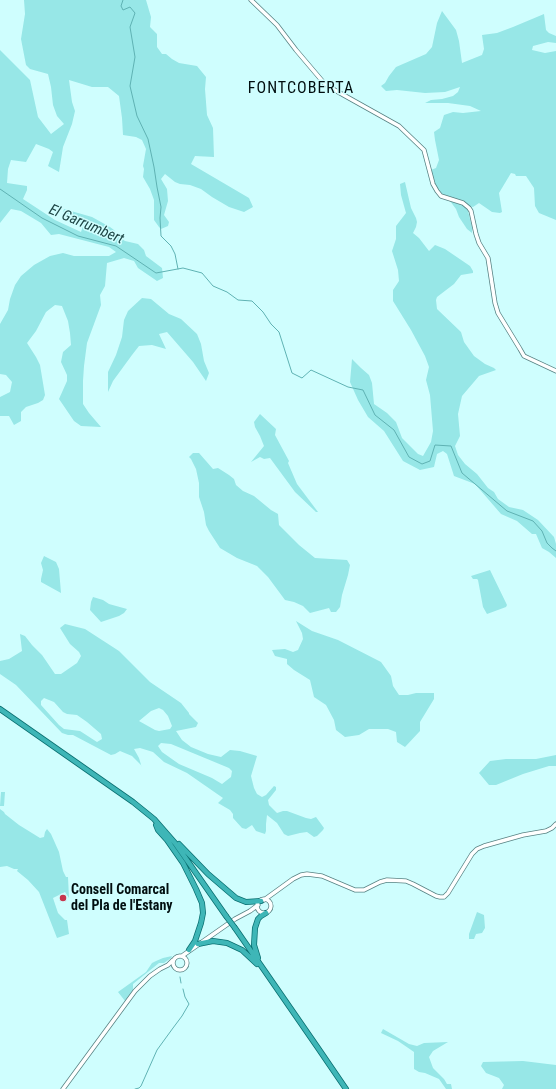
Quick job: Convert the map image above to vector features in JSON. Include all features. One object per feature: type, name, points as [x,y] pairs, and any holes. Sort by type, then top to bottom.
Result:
[{"type":"highway","points":[[0,709],[133,802],[157,824],[225,916],[345,1089]]},
{"type":"highway","points":[[0,712],[132,804],[157,824],[162,826],[191,857],[231,894],[246,902],[261,902]]},
{"type":"highway","points":[[157,824],[158,830],[174,849],[183,863],[202,904],[203,913],[201,923],[191,949]]},
{"type":"highway","points":[[265,971],[256,953],[254,939],[258,919],[266,913]]},
{"type":"highway","points":[[234,929],[265,971],[345,1089]]},
{"type":"highway","points":[[198,944],[213,941],[227,943],[242,950],[257,964]]},
{"type":"street","points":[[251,0],[277,25],[324,84],[399,126],[424,150],[433,184],[437,191],[441,196],[463,203],[471,211],[479,243],[488,258],[498,313],[524,356],[556,371]]},
{"type":"street","points":[[63,1089],[143,982],[160,969],[167,966],[176,956],[182,956],[235,919],[250,911],[293,879],[307,874],[322,876],[355,890],[364,890],[387,880],[406,881],[436,896],[444,897],[472,854],[477,849],[523,835],[546,831],[556,824]]},
{"type":"street","points":[[250,911],[266,913],[270,910],[272,895]]},
{"type":"street","points":[[261,902],[269,901],[271,904]]},
{"type":"street","points":[[260,912],[258,908],[261,902]]},
{"type":"street","points":[[167,966],[178,970],[183,969],[186,966],[191,949]]},
{"type":"street","points":[[182,956],[187,961]]},
{"type":"street","points":[[173,960],[172,963],[174,968]]},
{"type":"shaded area","points":[[24,0],[146,0],[151,17],[150,27],[157,34],[157,47],[162,54],[166,54],[179,63],[197,66],[206,77],[205,89],[207,115],[213,128],[214,157],[195,156],[191,164],[249,198],[253,207],[244,212],[229,207],[201,189],[175,182],[165,174],[161,179],[167,189],[168,201],[164,215],[169,222],[168,226],[161,229],[154,220],[154,200],[143,177],[146,149],[142,140],[136,137],[123,135],[119,96],[108,87],[92,87],[69,80],[72,102],[75,111],[72,124],[63,147],[59,172],[48,166],[53,152],[36,144],[26,162],[11,160],[8,169],[7,183],[27,186],[23,199],[55,220],[81,232],[83,226],[75,219],[63,213],[64,209],[92,217],[110,227],[125,241],[138,244],[144,250],[146,256],[162,268],[163,278],[157,281],[138,268],[134,261],[124,258],[107,263],[105,286],[100,295],[101,305],[87,343],[83,381],[83,404],[101,427],[81,426],[74,421],[59,399],[67,381],[67,375],[61,362],[63,352],[71,345],[68,321],[62,306],[55,305],[46,312],[36,331],[27,343],[40,365],[45,395],[43,400],[26,407],[21,412],[21,421],[14,425],[9,416],[0,416],[0,397],[10,392],[12,382],[6,375],[0,374],[0,324],[8,310],[15,285],[21,276],[34,265],[50,256],[63,253],[74,256],[109,256],[116,252],[109,247],[59,234],[51,235],[41,223],[21,211],[11,209],[0,223],[0,50],[30,80],[38,117],[51,134],[64,124],[57,116],[53,105],[48,74],[30,69],[26,65],[21,39],[25,14]]},
{"type":"shaded area","points":[[442,11],[456,30],[462,63],[482,55],[484,49],[482,35],[497,33],[544,14],[546,30],[556,36],[556,43],[548,42],[533,46],[532,50],[545,53],[556,51],[556,220],[539,213],[535,206],[534,188],[526,176],[516,176],[515,174],[511,173],[499,193],[502,212],[492,212],[479,203],[473,207],[469,206],[468,211],[472,233],[467,229],[459,217],[456,209],[447,197],[441,193],[435,184],[431,170],[436,168],[439,160],[434,132],[440,128],[444,115],[453,112],[463,113],[481,111],[470,106],[448,103],[425,103],[431,100],[453,96],[458,92],[460,87],[445,92],[425,93],[397,90],[386,91],[381,86],[385,83],[396,67],[426,54],[432,47],[437,23]]},
{"type":"shaded area","points":[[405,182],[411,208],[417,222],[413,233],[429,251],[435,245],[445,249],[470,266],[473,271],[473,273],[461,275],[454,284],[437,297],[437,309],[461,332],[464,342],[474,356],[496,370],[479,376],[462,396],[458,414],[460,436],[455,446],[458,455],[465,464],[477,474],[488,488],[494,492],[498,499],[509,507],[523,510],[538,520],[554,537],[556,544],[556,558],[542,548],[536,534],[532,534],[517,521],[501,514],[475,484],[454,476],[447,454],[443,451],[437,454],[434,467],[420,470],[403,461],[384,431],[368,417],[350,382],[352,359],[369,375],[372,383],[374,404],[387,413],[396,422],[402,438],[418,454],[423,456],[431,442],[433,431],[430,395],[426,380],[429,367],[425,356],[411,330],[393,301],[393,290],[399,281],[398,270],[392,251],[396,239],[396,226],[406,213],[401,195],[400,184]]},
{"type":"shaded area","points":[[142,298],[151,299],[169,314],[181,319],[197,334],[201,344],[204,361],[209,373],[206,381],[193,362],[167,332],[159,334],[166,349],[152,345],[139,346],[113,381],[108,392],[108,372],[122,337],[124,320],[128,311]]},
{"type":"shaded area","points":[[260,414],[276,429],[275,435],[289,461],[288,463],[297,484],[318,512],[316,512],[295,492],[270,458],[264,459],[260,457],[251,462],[264,446],[254,422]]},
{"type":"shaded area","points":[[193,453],[199,453],[213,469],[218,468],[229,475],[234,479],[236,485],[243,491],[254,496],[278,514],[279,525],[299,545],[315,558],[347,560],[350,565],[348,575],[340,607],[336,612],[331,612],[329,608],[310,613],[303,606],[285,600],[268,577],[257,566],[237,558],[220,548],[206,525],[204,512],[199,497],[199,483],[196,469],[189,457]]},
{"type":"shaded area","points":[[44,556],[56,562],[59,569],[61,593],[41,582],[43,570],[41,563]]},
{"type":"shaded area","points":[[490,570],[507,605],[506,607],[487,614],[483,607],[478,580],[473,579],[471,576]]},
{"type":"shaded area","points":[[93,597],[103,600],[109,604],[127,609],[119,616],[101,622],[90,610]]},
{"type":"shaded area","points":[[296,621],[312,631],[338,640],[381,662],[391,676],[393,686],[399,695],[434,693],[434,699],[420,722],[420,731],[405,747],[397,742],[396,732],[388,729],[369,729],[359,735],[345,737],[336,730],[334,720],[326,705],[314,697],[310,680],[287,664],[287,659],[275,656],[272,650],[285,649],[293,652],[298,650],[303,639],[302,633]]},
{"type":"shaded area","points":[[65,624],[85,629],[119,651],[150,682],[181,703],[198,723],[196,727],[176,731],[182,740],[191,747],[208,754],[221,757],[230,750],[257,756],[251,776],[257,794],[262,797],[266,795],[274,786],[276,787],[276,790],[268,800],[269,805],[277,813],[287,811],[306,818],[311,819],[316,817],[324,828],[323,830],[314,837],[307,832],[288,836],[284,834],[277,823],[267,815],[265,834],[256,831],[252,825],[246,829],[242,828],[233,818],[233,814],[230,810],[218,803],[223,798],[187,773],[164,762],[153,752],[140,748],[134,749],[142,768],[132,756],[120,751],[111,755],[73,735],[62,733],[16,685],[0,674],[0,661],[9,659],[22,651],[20,634],[25,636],[42,655],[55,674],[61,674],[77,663],[81,656],[79,652],[70,644],[60,628]],"holes":[[[44,698],[54,702],[63,712],[77,715],[101,734],[102,739],[97,742],[80,731],[64,729],[41,705],[41,701]],[[159,708],[168,716],[172,726],[170,729],[159,731],[155,730],[139,721],[151,711]],[[161,743],[171,744],[229,768],[232,771],[231,777],[222,784],[212,778],[179,764],[162,752],[158,746]]]},
{"type":"shaded area","points":[[556,755],[556,766],[549,766],[523,774],[496,785],[489,785],[479,773],[490,761],[506,759],[536,759]]},
{"type":"shaded area","points":[[1,792],[5,792],[4,806],[0,806]]},
{"type":"shaded area","points":[[0,809],[19,825],[40,838],[44,837],[47,829],[51,834],[59,852],[63,871],[66,877],[68,877],[69,898],[65,892],[53,898],[58,913],[65,920],[67,920],[69,934],[57,938],[39,892],[17,871],[18,869],[7,866],[0,867]]},
{"type":"shaded area","points":[[477,912],[484,915],[485,928],[482,933],[476,934],[474,939],[469,939],[469,934]]},
{"type":"shaded area","points":[[172,956],[164,963],[159,963],[133,984],[133,990],[125,1001],[118,992],[146,972],[152,963]]},
{"type":"shaded area","points":[[383,1029],[409,1044],[417,1046],[424,1043],[448,1042],[433,1051],[429,1057],[433,1068],[447,1084],[451,1084],[452,1089],[446,1089],[439,1079],[414,1069],[414,1052],[398,1041],[381,1033]]},
{"type":"shaded area","points":[[523,1061],[556,1065],[556,1089],[502,1089],[504,1085],[499,1078],[486,1073],[481,1066],[483,1062]]},
{"type":"waterway","points":[[123,0],[121,6],[123,10],[130,7],[135,13],[130,27],[135,57],[130,86],[137,116],[148,139],[154,167],[161,207],[161,236],[171,246],[175,254],[178,269]]},
{"type":"waterway","name":"El Garrumbert","points":[[0,189],[42,218],[78,236],[116,246],[156,273],[183,268],[202,273],[213,286],[227,292],[238,300],[252,301],[279,332],[292,373],[302,378],[311,370],[348,387],[363,390],[375,415],[394,430],[409,457],[422,464],[430,461],[435,445],[451,446],[462,473],[507,511],[533,521],[542,531],[547,543],[556,551]]},
{"type":"waterway","points":[[180,977],[181,983]]},
{"type":"waterway","points":[[135,1089],[141,1086],[157,1050],[189,1004],[183,989]]},
{"type":"place","name":"Consell Comarcal del Pla de l'Estany","points":[[63,898]]},
{"type":"district","name":"FONTCOBERTA","points":[[301,89]]}]
